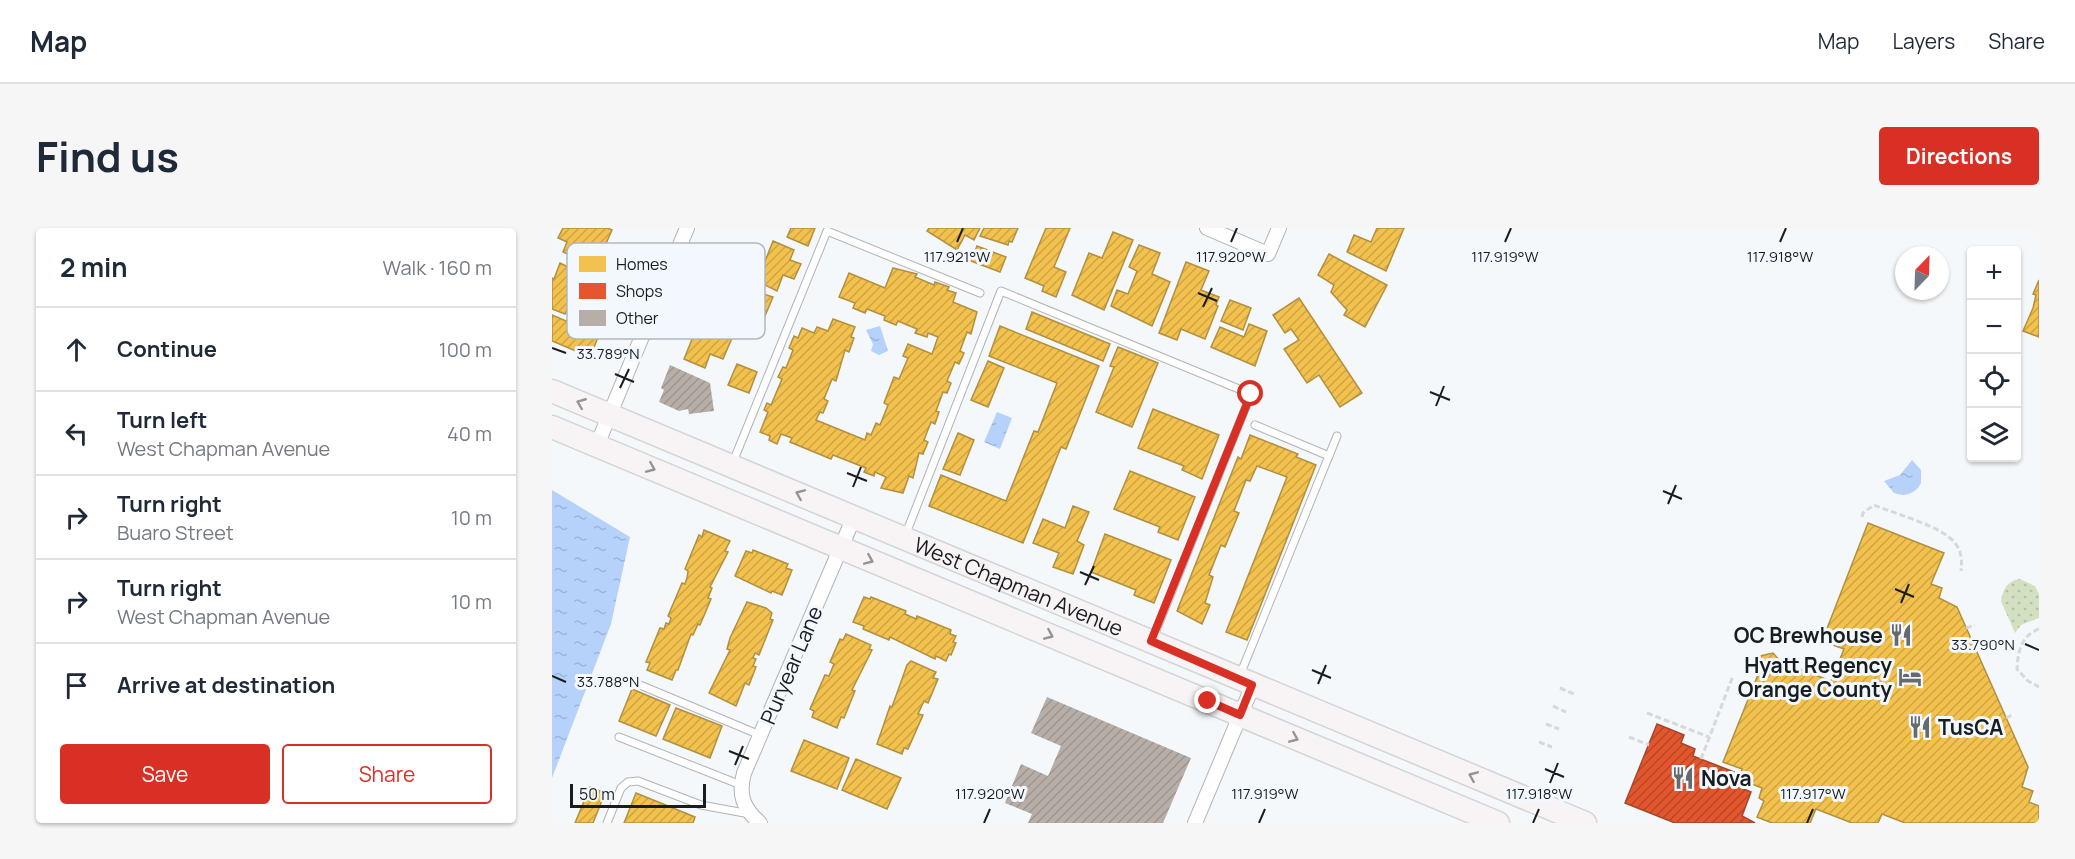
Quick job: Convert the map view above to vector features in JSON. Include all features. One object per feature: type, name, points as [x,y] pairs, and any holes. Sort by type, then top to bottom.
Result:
[{"type":"main road","name":"West Chapman Avenue","points":[[552,391],[1585,823]]},
{"type":"main road","name":"West Chapman Avenue","points":[[552,427],[1498,823]]},
{"type":"street","points":[[681,243],[687,228]]},
{"type":"street","points":[[1207,228],[1268,254],[1278,228]]},
{"type":"street","points":[[597,445],[641,339]]},
{"type":"street","name":"Puryear Lane","points":[[741,785],[854,517]]},
{"type":"street","points":[[1195,823],[1240,715],[1245,682]]},
{"type":"street","points":[[741,785],[741,799],[755,818]]},
{"type":"lane","points":[[732,465],[827,231],[980,293]]},
{"type":"lane","points":[[904,538],[1001,291],[1251,394],[1151,641]]},
{"type":"lane","points":[[1255,425],[1329,456]]},
{"type":"lane","points":[[1245,682],[1337,436]]},
{"type":"lane","points":[[640,685],[761,735]]},
{"type":"lane","points":[[619,737],[741,785]]},
{"type":"lane","points":[[607,823],[621,788],[628,782],[638,781],[701,805],[755,818]]},
{"type":"path","points":[[1862,518],[1863,513],[1874,505],[1944,534],[1956,544],[1962,556],[1961,570]]},
{"type":"path","points":[[1966,628],[1975,625]]},
{"type":"path","points":[[2039,629],[2023,641],[2019,649],[2017,669],[2028,681],[2039,687]]},
{"type":"path","points":[[1701,759],[1733,676]]},
{"type":"path","points":[[1560,688],[1574,694]]},
{"type":"path","points":[[1553,706],[1566,712]]},
{"type":"path","points":[[1647,713],[1709,737]]},
{"type":"path","points":[[2006,718],[2014,714]]},
{"type":"path","points":[[1546,724],[1559,729]]},
{"type":"path","points":[[1629,737],[1648,745]]},
{"type":"path","points":[[1539,742],[1552,747]]},
{"type":"green space","points":[[2020,579],[2035,586],[2039,594],[2039,618],[2021,625],[2015,633],[2001,601],[2006,586]]},
{"type":"water","points":[[880,326],[888,351],[879,355],[871,351],[873,344],[866,330]]},
{"type":"water","points":[[997,412],[1012,418],[1000,449],[984,442]]},
{"type":"water","points":[[1912,460],[1921,470],[1921,483],[1910,494],[1894,493],[1884,481],[1900,475]]},
{"type":"water","points":[[552,490],[630,537],[611,624],[552,778]]},
{"type":"building: Homes","points":[[563,228],[612,230],[606,243],[567,243],[567,254],[563,252],[567,242],[558,238]]},
{"type":"building: Homes","points":[[791,228],[815,228],[808,246],[787,237]]},
{"type":"building: Homes","points":[[929,228],[980,228],[974,240],[965,235],[957,250],[927,231]]},
{"type":"building: Homes","points":[[984,228],[1018,228],[1012,242],[1009,241],[1008,245],[980,236]]},
{"type":"building: Homes","points":[[1046,228],[1070,228],[1054,267],[1066,272],[1056,297],[1042,291],[1044,286],[1025,278]]},
{"type":"building: Homes","points":[[1377,228],[1404,228],[1386,271],[1347,252],[1354,235],[1371,242]]},
{"type":"building: Homes","points":[[1113,232],[1133,240],[1104,310],[1072,295],[1089,253],[1102,258]]},
{"type":"building: Homes","points":[[773,241],[794,250],[790,260],[801,264],[794,279],[783,275],[777,291],[765,285],[765,261]]},
{"type":"building: Homes","points":[[1139,245],[1160,253],[1152,274],[1170,282],[1152,326],[1111,306],[1117,290],[1128,294],[1137,271],[1129,267]]},
{"type":"building: Homes","points":[[977,246],[1006,257],[1000,272],[971,261]]},
{"type":"building: Homes","points":[[1329,254],[1387,285],[1365,327],[1344,315],[1347,310],[1331,292],[1334,285],[1318,275]]},
{"type":"building: Homes","points":[[1186,262],[1209,271],[1201,290],[1219,297],[1216,305],[1218,306],[1205,339],[1181,329],[1177,340],[1159,333]]},
{"type":"building: Homes","points":[[560,263],[567,266],[567,310],[565,314],[552,309],[552,278],[554,279]]},
{"type":"building: Homes","points":[[893,268],[917,274],[915,277],[934,285],[935,282],[949,287],[947,290],[956,293],[953,302],[977,312],[971,334],[967,332],[960,351],[964,353],[959,364],[955,362],[947,381],[951,383],[947,393],[943,392],[936,411],[939,412],[935,424],[931,422],[924,440],[928,442],[923,454],[919,453],[913,478],[909,476],[903,493],[881,488],[886,477],[875,472],[874,476],[864,472],[866,468],[833,455],[831,459],[790,442],[792,438],[781,434],[777,444],[769,440],[770,436],[760,432],[768,412],[764,410],[767,403],[771,405],[782,379],[778,377],[783,367],[786,368],[793,350],[789,348],[794,336],[798,338],[802,328],[814,333],[817,327],[828,331],[833,319],[855,327],[851,337],[854,338],[849,352],[845,350],[836,381],[832,379],[824,399],[828,401],[823,413],[820,412],[816,420],[865,440],[867,433],[871,435],[876,423],[880,425],[888,405],[884,403],[894,377],[899,379],[908,358],[903,356],[908,344],[932,354],[938,337],[928,333],[927,337],[915,333],[917,329],[898,321],[896,325],[884,320],[885,316],[867,309],[865,313],[853,308],[855,303],[839,297],[849,273],[885,288]]},
{"type":"building: Homes","points":[[2039,280],[2039,337],[2023,331],[2033,308],[2036,295],[2033,294]]},
{"type":"building: Homes","points":[[765,294],[773,297],[765,316]]},
{"type":"building: Homes","points":[[1299,298],[1362,393],[1340,407],[1319,375],[1307,383],[1284,349],[1299,340],[1291,329],[1285,333],[1273,315]]},
{"type":"building: Homes","points":[[1230,300],[1251,308],[1243,330],[1221,321]]},
{"type":"building: Homes","points":[[1032,312],[1110,344],[1103,361],[1026,329]]},
{"type":"building: Homes","points":[[552,315],[567,321],[567,339],[597,339],[590,357],[552,341]]},
{"type":"building: Homes","points":[[1249,324],[1267,331],[1255,366],[1211,347],[1220,327],[1244,337]]},
{"type":"building: Homes","points":[[1000,326],[1099,366],[1066,449],[1061,447],[1023,543],[929,506],[941,475],[1006,501],[1034,431],[1038,432],[1057,383],[989,356]]},
{"type":"building: Homes","points":[[692,339],[732,339],[723,359],[710,354],[705,368],[684,359]]},
{"type":"building: Homes","points":[[1118,347],[1158,363],[1132,427],[1096,412],[1114,367],[1110,366]]},
{"type":"building: Homes","points":[[988,361],[1004,368],[988,407],[971,400]]},
{"type":"building: Homes","points":[[737,364],[757,372],[749,393],[728,385]]},
{"type":"building: Homes","points":[[1153,409],[1219,435],[1202,479],[1182,470],[1184,466],[1138,448]]},
{"type":"building: Homes","points":[[958,433],[974,440],[960,475],[943,469]]},
{"type":"building: Homes","points":[[1250,435],[1298,454],[1296,457],[1316,465],[1247,640],[1226,632],[1287,477],[1257,466],[1250,481],[1246,480],[1234,511],[1239,513],[1225,547],[1221,545],[1209,575],[1213,577],[1205,603],[1210,605],[1202,624],[1177,611],[1238,457],[1241,459]]},
{"type":"building: Homes","points":[[1130,471],[1195,497],[1178,540],[1158,532],[1160,527],[1114,509]]},
{"type":"building: Homes","points":[[1073,506],[1089,512],[1077,541],[1084,545],[1073,574],[1053,567],[1059,553],[1033,543],[1043,519],[1065,528]]},
{"type":"building: Homes","name":"Hyatt Regency Orange County","points":[[1868,523],[1944,553],[1931,584],[1942,588],[1939,598],[1957,607],[2028,767],[2022,787],[2033,791],[2029,802],[2039,806],[2039,823],[1905,823],[1882,814],[1878,823],[1852,823],[1816,809],[1810,823],[1772,823],[1757,817],[1764,801],[1759,798],[1762,788],[1739,779],[1742,769],[1723,762],[1759,672],[1757,661],[1760,656],[1773,653],[1781,662],[1831,681],[1844,649],[1833,645],[1837,636],[1826,631]]},
{"type":"building: Homes","points":[[704,530],[730,541],[725,551],[728,552],[710,587],[712,588],[708,598],[711,599],[700,625],[698,624],[693,635],[691,634],[672,680],[647,670],[650,663],[646,662],[660,628],[664,629],[666,623],[669,624],[671,618],[668,616],[682,583],[685,584],[687,578],[688,571],[685,569],[699,535],[702,537]]},
{"type":"building: Homes","points":[[1105,534],[1171,560],[1154,603],[1134,595],[1136,590],[1091,572]]},
{"type":"building: Homes","points":[[753,550],[788,564],[786,568],[792,570],[782,595],[772,591],[771,593],[735,576],[746,551],[752,553]]},
{"type":"building: Homes","points":[[864,597],[870,599],[871,597],[906,611],[905,614],[916,619],[917,616],[951,630],[950,634],[956,636],[953,642],[956,643],[951,655],[949,654],[946,661],[936,656],[935,659],[890,637],[889,640],[863,629],[864,626],[853,622]]},
{"type":"building: Homes","points":[[747,602],[766,608],[772,613],[770,619],[773,620],[759,655],[755,653],[753,658],[756,659],[753,666],[756,667],[749,685],[745,683],[736,706],[709,693],[730,650],[727,649],[730,638]]},
{"type":"building: Homes","points":[[846,634],[871,645],[869,649],[872,650],[852,690],[855,691],[844,718],[841,717],[837,728],[812,717],[814,711],[810,709],[825,675],[829,676],[834,664],[830,662],[840,639],[843,640]]},
{"type":"building: Homes","points":[[911,661],[936,672],[933,678],[938,679],[928,703],[924,701],[918,714],[923,715],[908,749],[904,748],[902,754],[877,744],[890,706],[892,707],[907,665]]},
{"type":"building: Homes","points":[[632,689],[670,705],[656,736],[619,721]]},
{"type":"building: Homes","points":[[676,708],[722,726],[710,758],[663,739]]},
{"type":"building: Homes","points":[[804,740],[849,758],[837,789],[791,771]]},
{"type":"building: Homes","points":[[856,759],[901,778],[887,809],[842,790]]},
{"type":"building: Homes","points":[[590,787],[605,793],[593,823],[575,823]]},
{"type":"building: Homes","points":[[636,793],[695,817],[693,823],[624,823]]},
{"type":"building: Shops","name":"Nova","points":[[1657,724],[1684,735],[1681,743],[1695,749],[1693,756],[1734,772],[1729,783],[1751,792],[1742,816],[1755,823],[1675,823],[1625,803]]},
{"type":"building: Other","points":[[670,365],[710,383],[714,411],[689,414],[688,409],[679,411],[659,402],[664,390],[661,388]]},
{"type":"building: Other","points":[[1047,697],[1191,758],[1163,823],[1028,823],[1032,814],[1005,803],[1021,764],[1048,776],[1061,746],[1031,733]]},
{"type":"place","name":"OC Brewhouse","points":[[1901,635]]},
{"type":"place","name":"Hyatt Regency Orange County","points":[[1910,677]]},
{"type":"place","name":"TusCA","points":[[1920,727]]},
{"type":"place","name":"Nova","points":[[1683,778]]},
{"type":"route","points":[[1208,701],[1240,715],[1252,685],[1151,641],[1251,394]]}]
